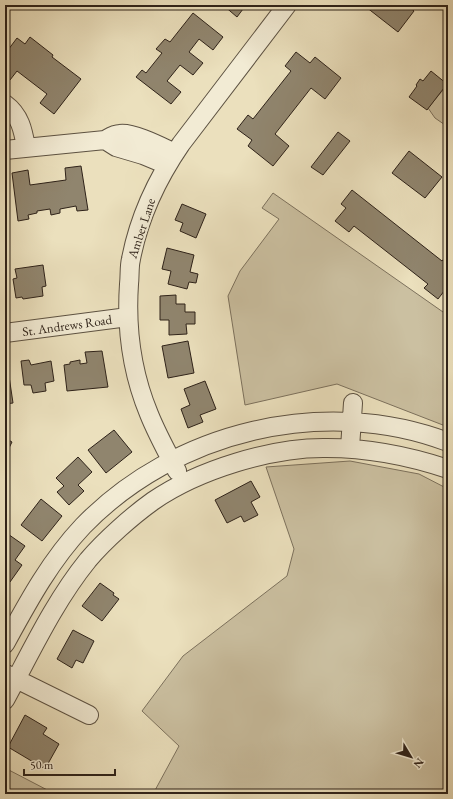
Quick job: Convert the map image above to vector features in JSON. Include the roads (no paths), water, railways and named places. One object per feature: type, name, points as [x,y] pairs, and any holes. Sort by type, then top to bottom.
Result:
[{"type":"street","name":"Amber Lane","points":[[184,483],[149,414],[141,392],[132,355],[128,317],[130,261],[136,237],[148,204],[171,159],[287,5]]},
{"type":"street","points":[[5,104],[16,114],[20,123],[26,147]]},
{"type":"street","points":[[5,150],[105,140],[122,133],[150,142],[171,159]]},
{"type":"street","name":"St. Andrews Road","points":[[5,333],[128,317]]},
{"type":"street","points":[[350,448],[353,403]]},
{"type":"street","points":[[5,644],[44,575],[64,548],[84,526],[116,497],[143,477],[172,461],[225,439],[251,431],[317,421],[352,421],[404,429],[448,442]]},
{"type":"street","points":[[5,700],[10,677],[69,586],[89,560],[111,536],[145,507],[184,483],[233,464],[263,456],[294,450],[317,448],[350,448],[391,454],[419,460],[448,469]]},
{"type":"street","points":[[10,677],[89,715]]}]
